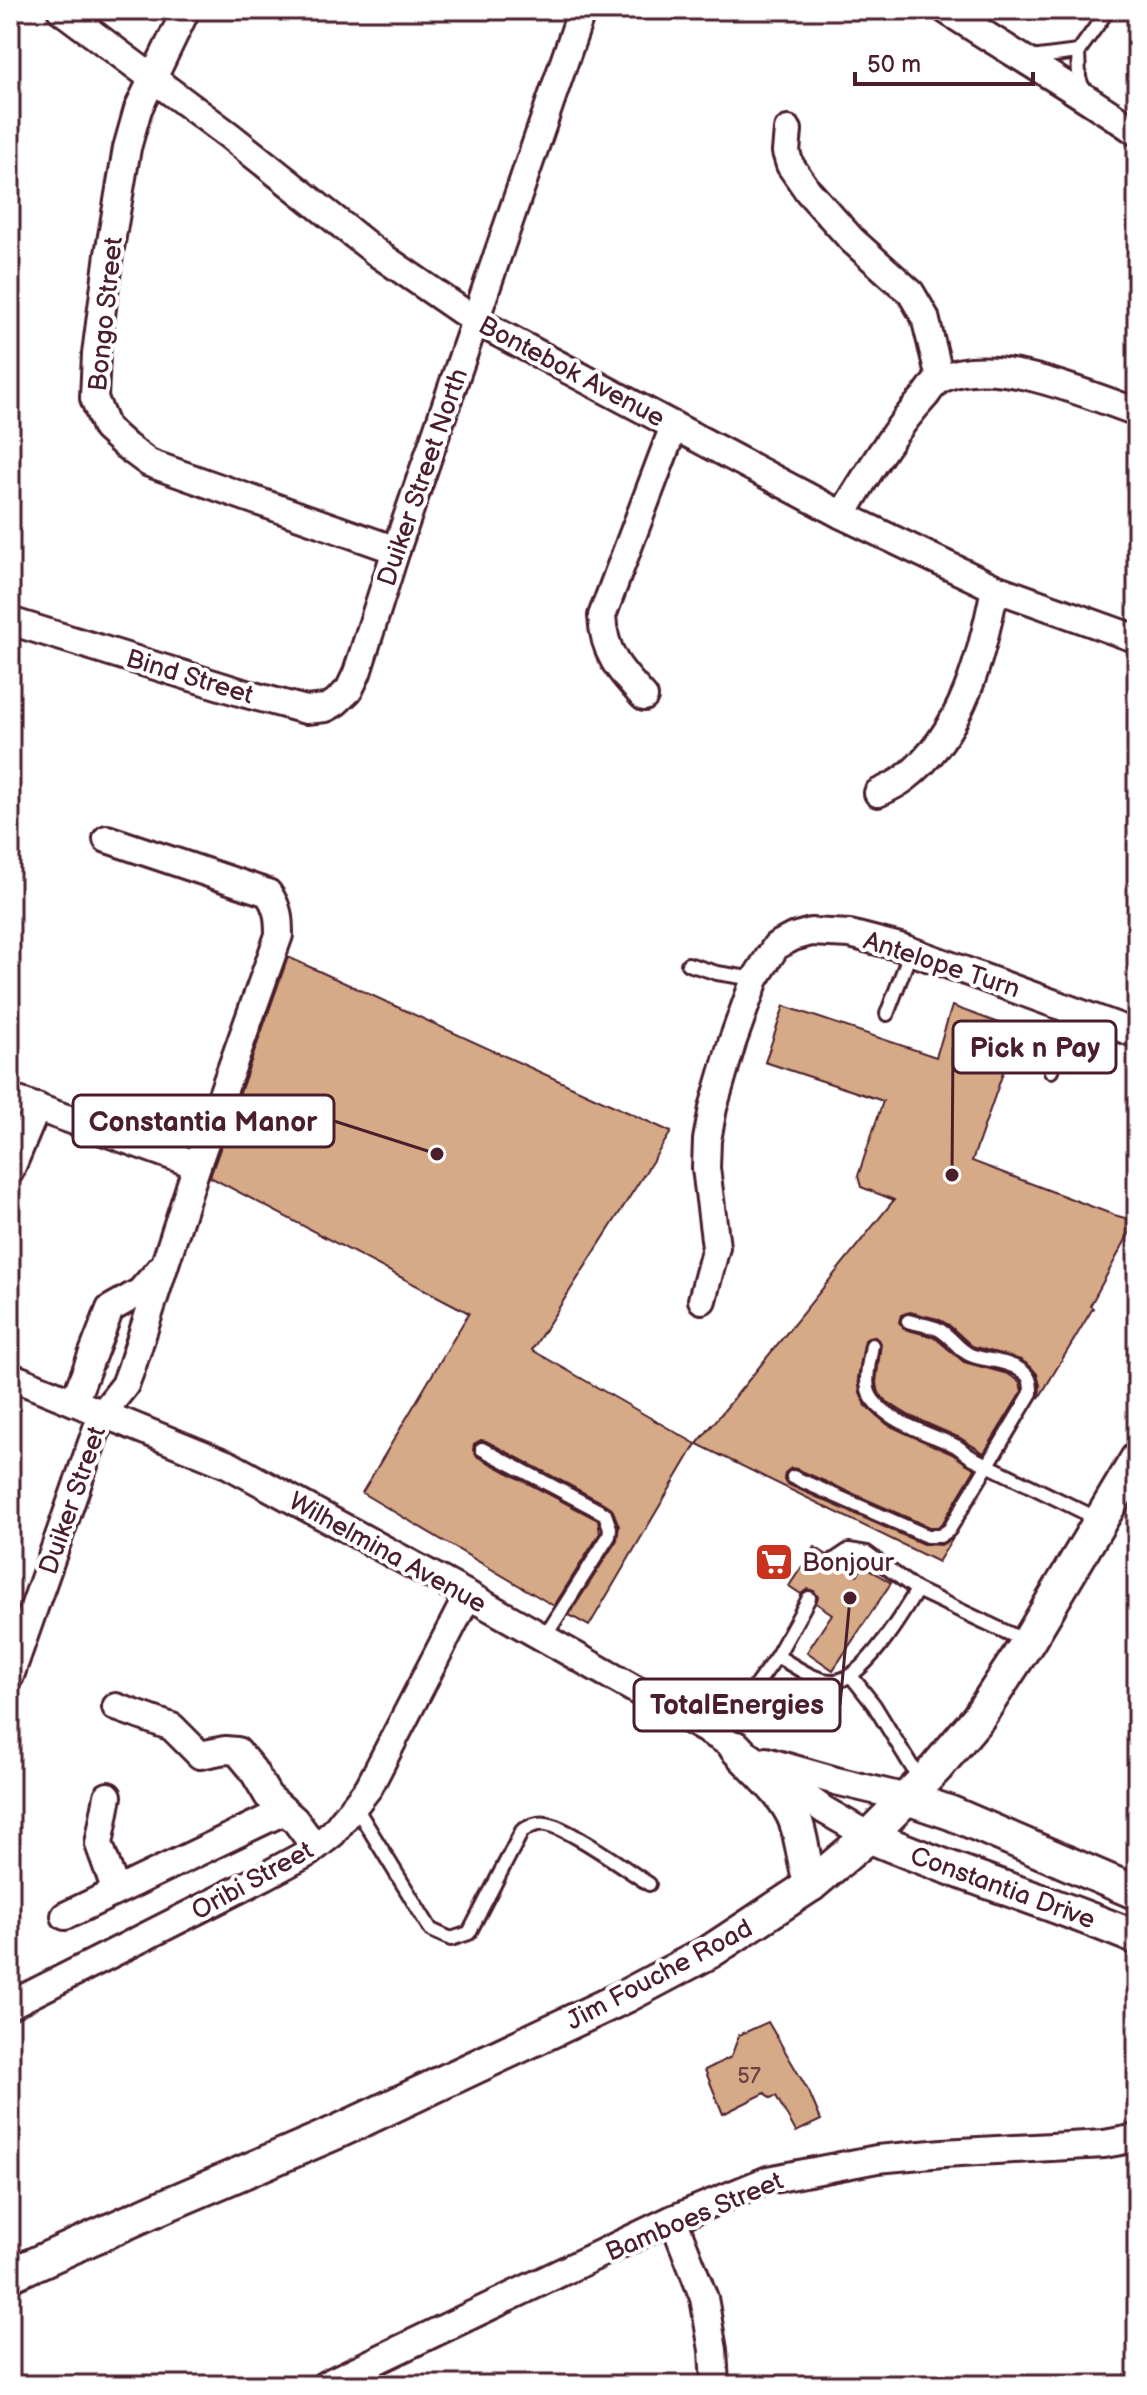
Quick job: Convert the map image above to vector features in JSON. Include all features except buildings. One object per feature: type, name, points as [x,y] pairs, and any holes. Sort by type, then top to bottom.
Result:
[{"type":"street","name":"Bontebok Avenue","points":[[61,10],[264,162],[377,253],[476,321],[842,515],[995,588],[1137,639]]},
{"type":"street","name":"Bongo Street","points":[[186,10],[138,109],[127,148],[109,254],[96,354],[94,398],[106,428],[149,463],[396,550]]},
{"type":"street","name":"Duiker Street North","points":[[357,673],[396,550],[582,10]]},
{"type":"street","points":[[946,10],[1137,132]]},
{"type":"street","points":[[788,130],[786,152],[790,165],[808,191],[852,240],[911,293],[925,317],[940,378]]},
{"type":"street","points":[[842,515],[895,431],[940,378],[997,370],[1055,383],[1137,412]]},
{"type":"street","points":[[644,697],[622,673],[612,656],[603,638],[602,616],[674,426]]},
{"type":"street","points":[[878,793],[905,778],[931,752],[953,720],[985,638],[995,588]]},
{"type":"street","name":"Bind Street","points":[[10,621],[306,710],[326,708],[335,703],[349,690],[357,673]]},
{"type":"street","name":"Duiker Street","points":[[10,1676],[102,1414],[125,1385],[140,1344],[197,1165],[279,935],[275,903],[268,893],[107,839]]},
{"type":"street","name":"Antelope Turn","points":[[702,1300],[716,1247],[706,1168],[711,1118],[732,1043],[755,979],[776,946],[811,932],[850,934],[911,951],[1137,1034]]},
{"type":"street","points":[[10,1098],[197,1165]]},
{"type":"street","points":[[10,1171],[37,1107]]},
{"type":"street","points":[[74,1402],[110,1309],[140,1292],[164,1266]]},
{"type":"street","name":"Wilhelmina Avenue","points":[[10,1376],[229,1465],[468,1595],[735,1747],[824,1810],[869,1836]]},
{"type":"street","name":"Jim Fouche Road","points":[[10,2275],[337,2132],[626,1996],[711,1951],[811,1885],[869,1836],[914,1791],[978,1718],[1028,1642],[1137,1459]]},
{"type":"street","name":"Oribi Street","points":[[10,2005],[265,1876],[333,1833],[369,1787],[468,1595]]},
{"type":"street","points":[[116,1707],[172,1727],[200,1755],[237,1751],[268,1796],[295,1820],[315,1847]]},
{"type":"street","points":[[735,1747],[789,1807],[796,1820],[811,1885]]},
{"type":"street","name":"Wilhelmina Avenue","points":[[735,1747],[836,1781],[914,1791]]},
{"type":"street","name":"Constantia Drive","points":[[914,1791],[951,1813],[1137,1893]]},
{"type":"street","points":[[108,1796],[99,1844],[116,1891]]},
{"type":"street","points":[[65,1916],[284,1811]]},
{"type":"street","name":"Constantia Drive","points":[[869,1836],[1137,1938]]},
{"type":"street","name":"Bamboes Street","points":[[325,2385],[673,2219],[768,2180],[877,2159],[1104,2144],[1137,2138]]},
{"type":"street","points":[[673,2219],[704,2298],[713,2350],[715,2385]]},
{"type":"lane","points":[[1091,100],[1082,89],[1079,78],[1078,52],[1108,10]]},
{"type":"lane","points":[[1020,58],[1078,52]]},
{"type":"lane","points":[[887,1014],[911,951]]},
{"type":"lane","points":[[688,964],[717,973],[755,979]]},
{"type":"lane","points":[[1051,1071],[1069,1007]]},
{"type":"lane","points":[[793,1477],[909,1530],[934,1537],[949,1530],[1031,1393],[1030,1378],[1005,1363],[963,1352],[937,1329],[908,1321]]},
{"type":"lane","points":[[872,1345],[867,1378],[869,1391],[885,1410],[923,1434],[957,1447],[986,1465],[1100,1520]]},
{"type":"lane","points":[[482,1449],[605,1514],[609,1522],[609,1536],[544,1638]]},
{"type":"lane","points":[[834,1560],[849,1550],[867,1553],[917,1590],[1028,1642]]},
{"type":"lane","points":[[777,1656],[810,1675],[834,1682],[852,1677],[899,1621],[917,1590]]},
{"type":"lane","points":[[735,1747],[777,1656],[809,1598]]},
{"type":"lane","points":[[852,1677],[874,1705],[914,1791]]},
{"type":"lane","points":[[355,1806],[431,1930],[451,1939],[469,1933],[522,1831],[533,1825],[545,1823],[568,1833],[649,1884]]},
{"type":"place","name":"Constantia Manor","points":[[437,1154]]},
{"type":"place","name":"Pick n Pay","points":[[952,1175]]},
{"type":"place","name":"Bonjour","points":[[774,1562]]},
{"type":"place","name":"TotalEnergies","points":[[850,1598]]}]
